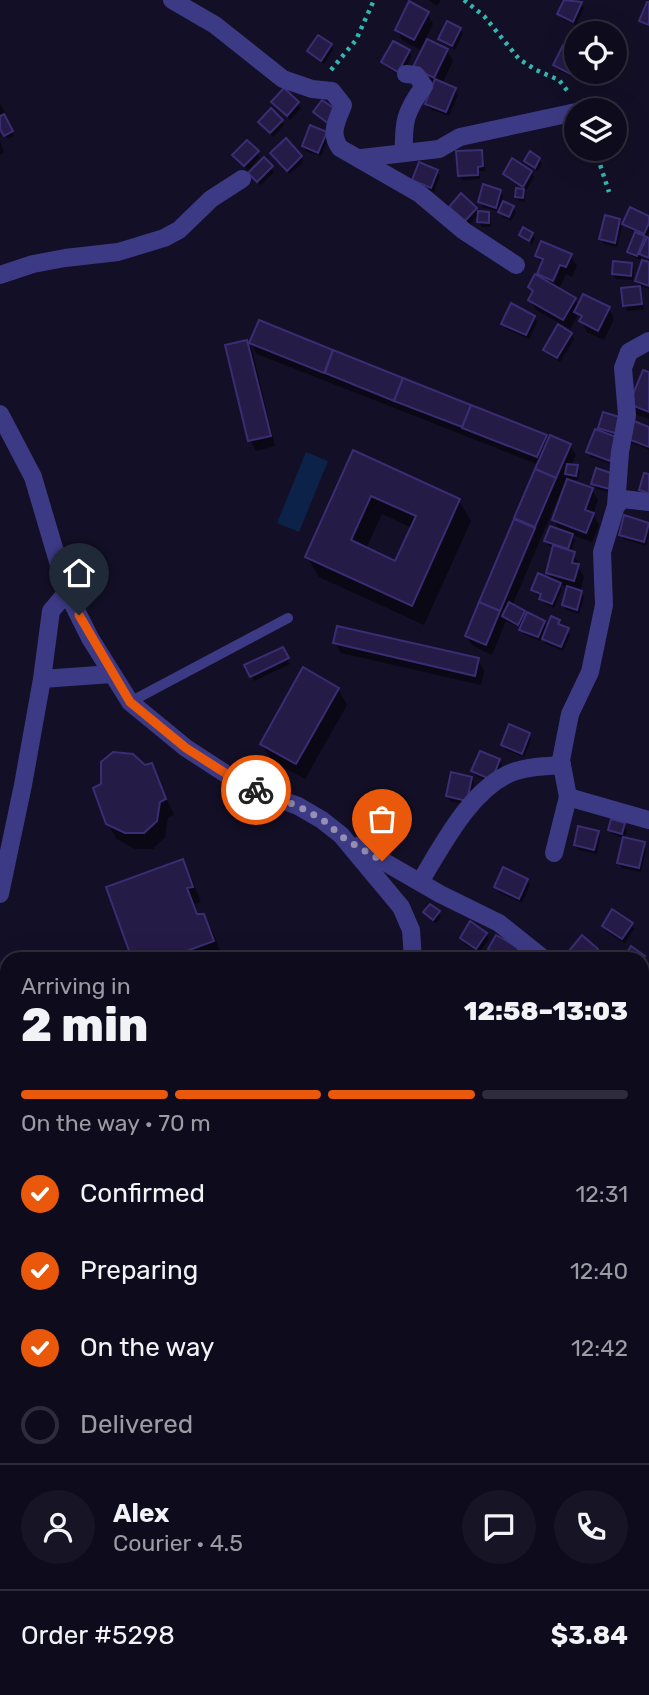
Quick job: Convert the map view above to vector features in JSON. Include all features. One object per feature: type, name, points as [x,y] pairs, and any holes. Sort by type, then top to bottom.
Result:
[{"type":"street","points":[[173,0],[215,25],[283,79],[332,92],[343,105],[334,127],[334,139],[340,148],[362,158],[396,182],[420,194],[464,230],[516,264]]},
{"type":"street","points":[[404,153],[403,130],[409,106],[424,86],[416,75],[406,74]]},
{"type":"street","points":[[362,158],[439,149],[460,137],[564,109]]},
{"type":"street","points":[[0,275],[33,264],[118,252],[164,237],[179,230],[211,199],[242,179]]},
{"type":"street","points":[[554,853],[568,797],[562,765],[570,714],[590,672],[604,605],[602,552],[616,506],[620,452],[627,415],[623,368],[629,352],[649,341]]},
{"type":"street","points":[[0,414],[33,477],[67,592],[90,638],[130,702],[186,748],[247,787],[298,806],[323,820],[345,839],[401,907],[411,930],[413,952]]},
{"type":"street","points":[[616,506],[623,499],[649,502]]},
{"type":"street","points":[[0,894],[23,785],[51,611],[67,592]]},
{"type":"street","points":[[42,679],[112,674]]},
{"type":"street","points":[[420,883],[460,817],[499,779],[531,767],[562,765]]},
{"type":"street","points":[[568,797],[649,820]]},
{"type":"street","points":[[345,839],[420,883],[499,923],[535,952]]},
{"type":"lane","points":[[130,702],[289,618]]},
{"type":"path","points":[[313,89],[343,58],[356,40],[374,0]]},
{"type":"path","points":[[464,0],[484,16],[519,59],[559,80],[570,98]]},
{"type":"path","points":[[598,161],[609,192]]},
{"type":"water","points":[[306,452],[328,461],[299,532],[277,523]]},
{"type":"building","points":[[564,0],[582,2],[573,21],[557,14]]},
{"type":"building","points":[[409,1],[429,12],[414,40],[395,30]]},
{"type":"building","points":[[649,2],[649,25],[639,21]]},
{"type":"building","points":[[447,21],[461,28],[452,46],[438,39]]},
{"type":"building","points":[[318,35],[332,44],[321,61],[307,51]]},
{"type":"building","points":[[427,39],[448,49],[434,78],[413,67]]},
{"type":"building","points":[[393,41],[410,50],[398,72],[381,62]]},
{"type":"building","points":[[563,45],[564,71],[553,65]]},
{"type":"building","points":[[435,79],[456,88],[446,112],[425,104]]},
{"type":"building","points":[[284,88],[299,102],[287,116],[271,102]]},
{"type":"building","points":[[322,100],[338,111],[329,124],[313,112]]},
{"type":"building","points":[[271,108],[283,120],[270,133],[258,122]]},
{"type":"building","points":[[4,114],[13,131],[4,136],[0,129],[0,116]]},
{"type":"building","points":[[310,125],[327,132],[318,153],[302,146]]},
{"type":"building","points":[[286,138],[302,156],[287,171],[270,153]]},
{"type":"building","points":[[247,140],[259,151],[244,166],[232,155]]},
{"type":"building","points":[[482,150],[483,166],[478,167],[478,175],[458,176],[456,151]]},
{"type":"building","points":[[530,151],[540,158],[535,168],[524,161]]},
{"type":"building","points":[[264,157],[273,166],[257,182],[248,173]]},
{"type":"building","points":[[512,158],[532,171],[523,187],[503,174]]},
{"type":"building","points":[[419,162],[438,170],[431,188],[412,180]]},
{"type":"building","points":[[483,184],[501,190],[496,208],[478,202]]},
{"type":"building","points":[[516,188],[524,189],[523,198],[515,197]]},
{"type":"building","points":[[461,193],[477,208],[465,221],[449,207]]},
{"type":"building","points":[[503,201],[514,206],[509,217],[498,212]]},
{"type":"building","points":[[630,207],[649,216],[644,234],[622,224]]},
{"type":"building","points":[[478,211],[489,212],[489,223],[477,222]]},
{"type":"building","points":[[605,215],[620,219],[615,243],[599,239]]},
{"type":"building","points":[[523,227],[533,233],[529,241],[519,235]]},
{"type":"building","points":[[635,232],[645,236],[637,256],[627,252]]},
{"type":"building","points":[[647,237],[649,238],[649,258],[639,254]]},
{"type":"building","points":[[541,241],[572,254],[566,267],[560,265],[553,281],[537,274],[543,259],[535,256]]},
{"type":"building","points":[[642,260],[649,262],[649,286],[635,281]]},
{"type":"building","points":[[613,261],[632,263],[631,276],[612,274]]},
{"type":"building","points":[[535,274],[576,298],[563,320],[528,300],[533,291],[528,287]]},
{"type":"building","points":[[640,286],[642,304],[623,306],[621,288]]},
{"type":"building","points":[[583,294],[610,307],[598,331],[579,321],[582,316],[574,312]]},
{"type":"building","points":[[511,303],[535,316],[526,335],[501,324]]},
{"type":"building","points":[[259,320],[333,350],[324,373],[249,343]]},
{"type":"building","points":[[558,324],[572,333],[557,358],[543,350]]},
{"type":"building","points":[[247,340],[271,436],[248,441],[225,345]]},
{"type":"building","points":[[333,350],[403,378],[394,401],[325,373]]},
{"type":"building","points":[[643,370],[649,372],[649,412],[629,404]]},
{"type":"building","points":[[403,378],[471,405],[462,427],[394,401]]},
{"type":"building","points":[[471,405],[547,435],[537,457],[462,428]]},
{"type":"building","points":[[603,412],[623,418],[618,434],[598,428]]},
{"type":"building","points":[[634,421],[649,427],[649,447],[628,439]]},
{"type":"building","points":[[595,429],[619,438],[610,461],[586,452]]},
{"type":"building","points":[[550,435],[571,444],[556,478],[535,469]]},
{"type":"building","points":[[353,450],[460,499],[412,606],[305,557]],"holes":[[[371,496],[416,516],[395,561],[351,540]]]},
{"type":"building","points":[[567,464],[578,465],[576,476],[565,474]]},
{"type":"building","points":[[596,468],[614,474],[610,489],[591,484]]},
{"type":"building","points":[[535,469],[556,478],[535,527],[514,518]]},
{"type":"building","points":[[644,473],[649,474],[649,493],[639,490]]},
{"type":"building","points":[[567,479],[593,488],[585,510],[594,513],[586,533],[552,520]]},
{"type":"building","points":[[624,515],[649,523],[644,542],[619,535]]},
{"type":"building","points":[[514,519],[535,528],[500,611],[479,602]]},
{"type":"building","points":[[550,526],[573,534],[568,549],[544,541]]},
{"type":"building","points":[[553,545],[575,552],[572,563],[579,564],[574,581],[546,573]]},
{"type":"building","points":[[538,573],[561,583],[552,604],[539,599],[541,594],[531,590]]},
{"type":"building","points":[[567,586],[582,591],[577,610],[562,605]]},
{"type":"building","points":[[479,602],[500,611],[486,645],[465,636]]},
{"type":"building","points":[[509,602],[525,611],[518,625],[502,616]]},
{"type":"building","points":[[527,612],[545,621],[538,637],[519,630]]},
{"type":"building","points":[[551,616],[560,620],[558,624],[569,628],[561,647],[542,639]]},
{"type":"building","points":[[337,626],[479,658],[475,676],[333,643]]},
{"type":"building","points":[[283,647],[289,658],[250,677],[244,665]]},
{"type":"building","points":[[303,667],[339,688],[296,764],[260,744]]},
{"type":"building","points":[[509,724],[530,733],[522,754],[501,745]]},
{"type":"building","points":[[480,751],[500,759],[492,780],[471,771]]},
{"type":"building","points":[[113,752],[133,754],[145,765],[152,763],[166,799],[160,802],[157,821],[144,833],[125,833],[106,824],[93,788],[101,784],[101,762]]},
{"type":"building","points":[[451,772],[472,777],[467,801],[446,796]]},
{"type":"building","points":[[611,819],[625,823],[622,834],[608,830]]},
{"type":"building","points":[[578,826],[599,831],[594,850],[574,845]]},
{"type":"building","points":[[623,837],[645,842],[639,868],[617,863]]},
{"type":"building","points":[[183,859],[193,887],[187,888],[197,914],[204,914],[214,941],[184,952],[129,952],[106,887]]},
{"type":"building","points":[[503,867],[528,879],[519,899],[494,887]]},
{"type":"building","points":[[430,904],[440,911],[433,920],[423,912]]},
{"type":"building","points":[[612,909],[633,923],[622,939],[602,926]]},
{"type":"building","points":[[470,921],[487,933],[476,949],[460,938]]},
{"type":"building","points":[[496,935],[519,948],[517,952],[492,952],[488,949]]},
{"type":"building","points":[[582,935],[598,949],[596,952],[568,952]]},
{"type":"building","points":[[631,946],[639,952],[627,952]]},
{"type":"way so far","points":[[256,790],[298,806],[323,820],[345,839],[382,861]]},
{"type":"route","points":[[79,615],[90,638],[130,702],[186,748],[256,790]]}]
